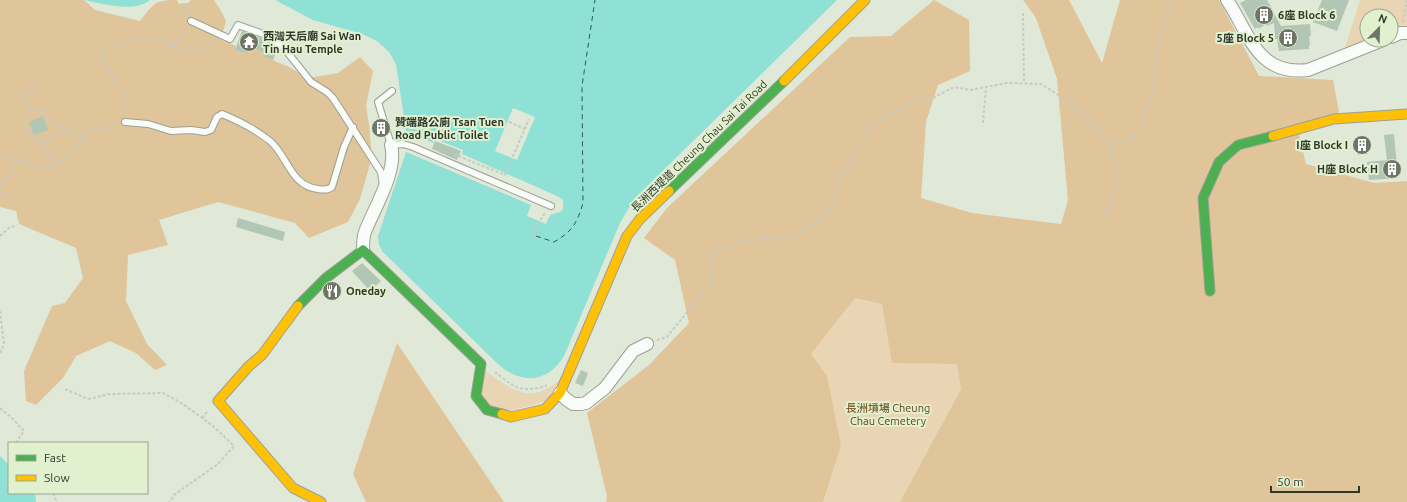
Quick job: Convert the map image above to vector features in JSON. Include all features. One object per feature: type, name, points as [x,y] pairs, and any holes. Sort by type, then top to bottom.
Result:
[{"type":"street","name":"長洲西堤道 Cheung Chau Sai Tai Road","points":[[481,364],[476,396],[487,410],[512,417],[545,409],[560,393],[627,236],[640,220],[865,0]]},
{"type":"street","points":[[1227,0],[1257,51],[1265,60],[1274,66],[1285,70],[1308,70],[1363,48]]},
{"type":"street","points":[[1210,290],[1204,198],[1219,162],[1238,145],[1334,120],[1407,114]]},
{"type":"street","points":[[391,145],[393,157],[384,192],[364,233],[363,250],[481,364]]},
{"type":"street","points":[[321,502],[293,488],[218,400],[237,381],[249,366],[262,355],[297,307],[326,278],[363,250]]},
{"type":"street","points":[[560,393],[573,404],[577,405],[586,403],[605,388],[633,351],[647,344]]},
{"type":"lane","points":[[191,21],[230,39],[238,25],[263,34],[284,48],[311,82],[327,92],[333,98],[381,172],[384,192]]},
{"type":"lane","points":[[392,91],[378,102],[391,145],[403,144],[413,147],[551,206]]},
{"type":"lane","points":[[125,122],[155,126],[171,131],[205,132],[211,130],[217,116],[222,114],[244,123],[270,141],[280,152],[290,172],[297,179],[309,187],[320,190],[332,187],[344,147],[353,127]]},
{"type":"path","points":[[647,344],[667,337],[713,280],[712,253],[743,241],[794,236],[821,220],[833,206],[839,177],[854,158],[869,129],[887,114],[899,110],[914,100],[931,99],[954,87],[971,90],[1006,83],[1041,84],[1073,104],[1099,132],[1112,141],[1118,144],[1130,140],[1141,124],[1154,85],[1162,22],[1171,0]]},
{"type":"path","points":[[1400,34],[1407,0]]},
{"type":"path","points":[[183,3],[185,10]]},
{"type":"path","points":[[1023,13],[1024,83]]},
{"type":"path","points":[[173,44],[187,32],[191,21]]},
{"type":"path","points":[[0,155],[18,159],[38,168],[52,167],[71,155],[87,132],[125,122],[125,94],[101,61],[99,55],[101,51],[108,47],[146,38],[173,44],[188,53],[203,50],[210,45],[210,40]]},
{"type":"path","points":[[37,86],[25,93],[24,105],[42,112],[59,124],[64,130],[85,136]]},
{"type":"path","points":[[983,123],[986,87]]},
{"type":"path","points":[[30,108],[26,118],[26,123],[30,133],[40,142],[44,150],[48,152],[57,165]]},
{"type":"path","points":[[42,112],[47,109]]},
{"type":"path","points":[[505,175],[529,119]]},
{"type":"path","points":[[509,122],[525,129]]},
{"type":"path","points":[[40,142],[67,131]]},
{"type":"path","points":[[1104,214],[1114,191],[1115,166],[1109,155],[1112,141]]},
{"type":"path","points":[[0,186],[10,174],[18,159]]},
{"type":"path","points":[[0,192],[10,201]]},
{"type":"path","points":[[536,236],[533,235],[536,227],[551,206]]},
{"type":"path","points":[[0,236],[9,228],[17,225]]},
{"type":"path","points":[[0,311],[4,344],[0,353]]},
{"type":"path","points":[[481,364],[518,388],[530,389],[543,387],[549,384]]},
{"type":"path","points":[[64,389],[88,399],[110,394],[163,393],[183,404],[213,426],[234,446],[218,464],[174,495],[169,502]]},
{"type":"path","points":[[0,408],[24,431],[17,442]]},
{"type":"green space","points":[[1360,0],[1407,0],[1407,25],[1399,26],[1399,8],[1359,8],[1359,42],[1345,48]]},
{"type":"green space","name":"長洲墳場 Cheung Chau Cemetery","points":[[855,298],[882,304],[893,362],[958,364],[961,389],[900,502],[823,502],[841,446],[811,354]]},
{"type":"green space","points":[[484,370],[505,385],[521,392],[529,393],[546,389],[562,378],[547,401],[510,411],[490,407],[481,394]]},
{"type":"shaded area","points":[[0,0],[84,0],[95,10],[140,21],[158,2],[177,0],[179,4],[188,3],[191,0],[214,0],[226,21],[221,40],[236,46],[235,50],[246,54],[250,46],[266,52],[265,57],[289,67],[308,78],[338,73],[360,57],[373,71],[366,106],[372,157],[360,199],[348,222],[309,238],[295,223],[218,202],[159,220],[168,245],[128,255],[126,301],[147,344],[167,365],[155,370],[136,353],[110,341],[76,356],[63,378],[36,405],[26,401],[24,371],[52,306],[65,303],[83,278],[76,248],[19,224],[16,211],[0,207]]},
{"type":"shaded area","points":[[934,0],[969,20],[970,71],[938,85],[926,122],[921,198],[972,213],[1061,224],[1068,200],[1057,79],[1036,18],[1023,0],[1069,0],[1102,63],[1120,0],[1219,0],[1259,76],[1333,80],[1339,112],[1299,135],[1306,164],[1374,183],[1407,181],[1407,502],[900,502],[961,389],[957,364],[892,363],[882,304],[855,298],[811,354],[827,376],[841,446],[823,502],[606,502],[607,496],[587,413],[649,365],[689,323],[675,260],[644,238],[667,208],[850,37],[891,36]]},
{"type":"shaded area","points":[[397,343],[504,502],[366,502],[353,474]]},
{"type":"water","points":[[84,0],[150,0],[143,4],[127,7]]},
{"type":"water","points":[[275,0],[837,0],[634,199],[620,223],[564,356],[558,365],[543,376],[527,378],[509,372],[500,366],[383,252],[379,245],[378,236],[406,152],[531,205],[527,216],[546,224],[550,215],[560,212],[563,209],[563,200],[462,154],[463,150],[435,139],[433,143],[406,131],[396,64],[389,52],[377,41],[362,34],[313,20]]},
{"type":"water","points":[[0,456],[8,464],[8,494],[35,494],[36,502],[0,502]]},
{"type":"pier","points":[[513,108],[535,117],[517,160],[495,151]]},
{"type":"building","points":[[1246,0],[1267,0],[1281,26],[1310,24],[1311,36],[1309,36],[1309,49],[1279,51],[1277,39],[1275,39],[1274,23],[1267,26],[1266,24],[1259,29],[1258,27],[1255,29],[1240,3]]},
{"type":"building","points":[[1322,0],[1349,0],[1337,31],[1313,22]]},
{"type":"building","name":"西灣天后廟 Sai Wan Tin Hau Temple","points":[[242,31],[261,38],[269,44],[268,47],[277,50],[273,60],[264,57],[266,53],[250,46],[247,54],[235,50]]},
{"type":"building","points":[[43,116],[48,130],[34,135],[29,122]]},
{"type":"building","points":[[1394,134],[1398,178],[1369,180],[1367,162],[1387,160],[1384,135]]},
{"type":"building","name":"I座 Block I","points":[[1366,136],[1368,154],[1358,155],[1356,137]]},
{"type":"building","points":[[435,141],[461,151],[457,160],[432,149]]},
{"type":"building","points":[[238,218],[285,232],[283,241],[236,227]]},
{"type":"building","points":[[362,263],[381,281],[370,291],[352,271]]},
{"type":"building","points":[[581,370],[588,373],[583,386],[575,383]]},
{"type":"ferry route","points":[[536,236],[554,242],[566,234],[579,216],[583,203],[582,86],[595,0]]},
{"type":"traffic: fast","points":[[669,191],[784,81]]},
{"type":"traffic: fast","points":[[1210,291],[1203,198],[1219,162],[1238,145],[1273,136]]},
{"type":"traffic: fast","points":[[298,306],[326,278],[363,250],[481,364],[476,396],[487,410],[502,414]]},
{"type":"traffic: slow","points":[[784,81],[865,0]]},
{"type":"traffic: slow","points":[[1273,136],[1334,119],[1407,114]]},
{"type":"traffic: slow","points":[[502,414],[511,417],[545,409],[560,393],[627,236],[640,219],[669,191]]},
{"type":"traffic: slow","points":[[298,306],[262,355],[249,366],[218,401],[293,488],[321,502]]},
{"type":"place","name":"6座 Block 6","points":[[1264,15]]},
{"type":"place","name":"5座 Block 5","points":[[1288,38]]},
{"type":"place","name":"西灣天后廟 Sai Wan Tin Hau Temple","points":[[249,42]]},
{"type":"place","name":"贊端路公廁 Tsan Tuen Road Public Toilet","points":[[381,128]]},
{"type":"place","name":"I座 Block I","points":[[1362,145]]},
{"type":"place","name":"H座 Block H","points":[[1392,169]]},
{"type":"place","name":"Oneday","points":[[332,291]]}]
